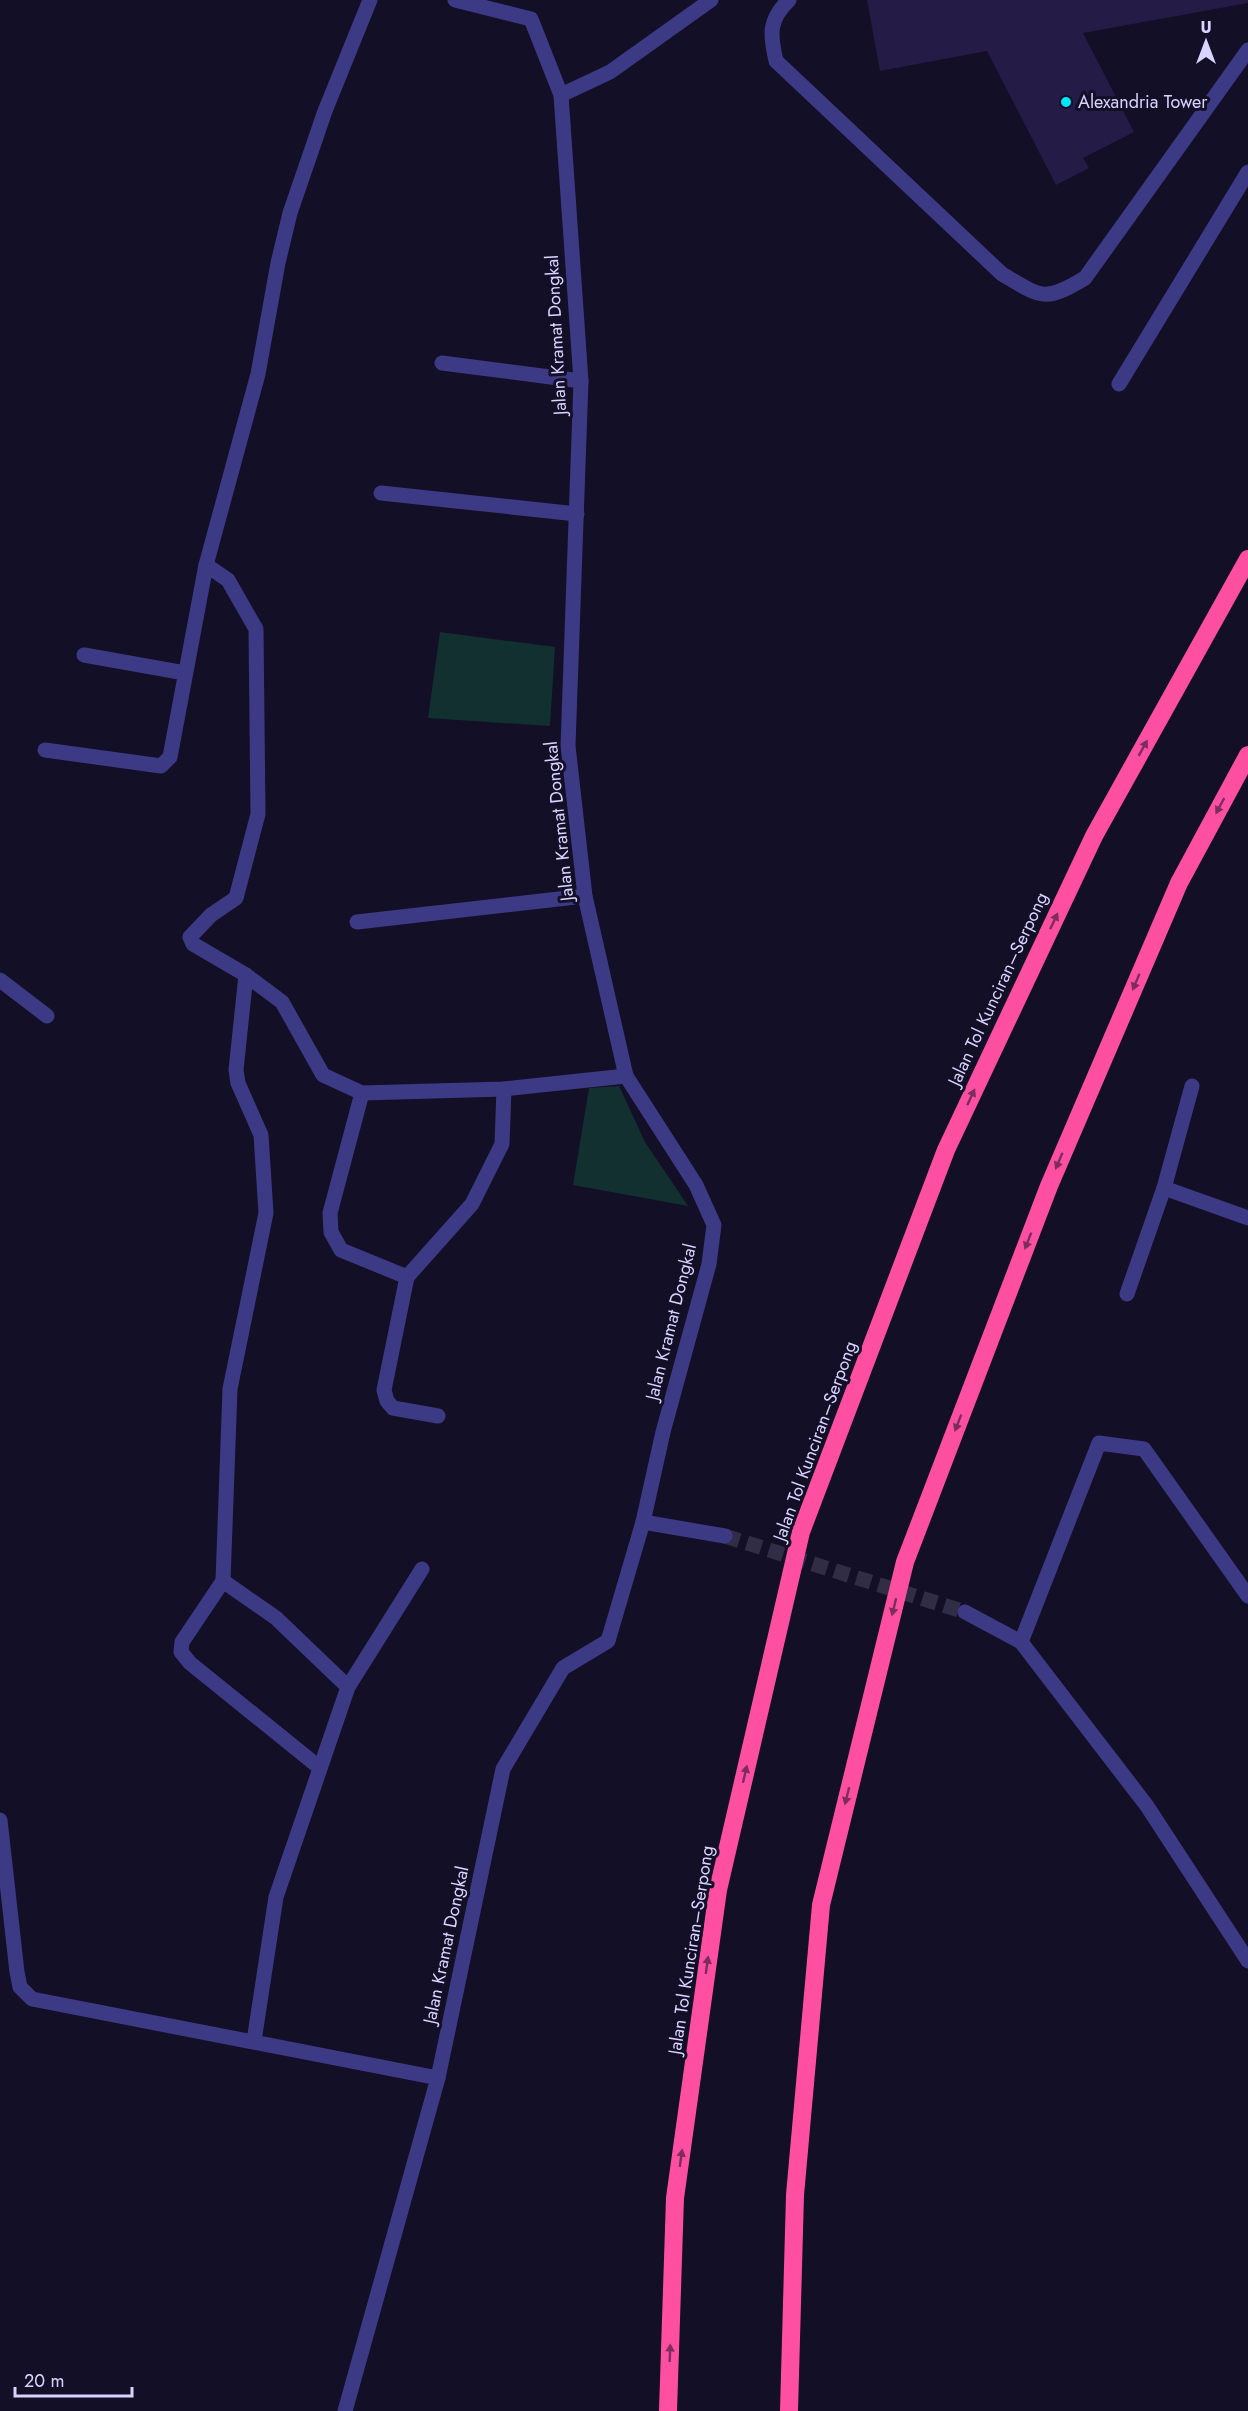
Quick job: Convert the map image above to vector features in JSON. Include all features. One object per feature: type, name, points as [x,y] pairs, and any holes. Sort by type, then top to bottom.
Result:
[{"type":"highway","name":"Jalan Tol Kunciran–Serpong","points":[[668,2411],[675,2198],[718,1890],[801,1532],[946,1150],[1094,836],[1248,559]]},
{"type":"highway","points":[[789,2411],[795,2195],[820,1905],[905,1562],[1048,1186],[1179,883],[1248,755]]},
{"type":"street","points":[[45,750],[161,766],[170,757],[206,565],[258,374],[278,263],[290,213],[326,111],[370,0]]},
{"type":"street","name":"Jalan Kramat Dongkal","points":[[345,2411],[438,2078],[503,1769],[563,1668],[608,1641],[643,1522],[663,1432],[708,1264],[714,1225],[696,1185],[626,1076],[585,896],[568,746],[582,381],[561,95],[531,19],[455,0]]},
{"type":"street","points":[[561,95],[609,72],[711,0]]},
{"type":"street","points":[[789,0],[777,11],[770,35],[776,61],[1002,274],[1038,295],[1062,292],[1085,278],[1248,50]]},
{"type":"street","points":[[1119,384],[1248,172]]},
{"type":"street","points":[[442,363],[582,381]]},
{"type":"street","points":[[381,493],[577,514]]},
{"type":"street","points":[[206,565],[228,580],[256,629],[258,814],[236,898],[211,915],[190,938],[193,944],[246,975],[282,1002],[323,1076],[362,1093],[504,1089],[626,1076]]},
{"type":"street","points":[[84,655],[185,672]]},
{"type":"street","points":[[357,922],[585,896]]},
{"type":"street","points":[[246,975],[236,1070],[238,1083],[261,1135],[266,1214],[230,1389],[223,1581],[182,1642],[181,1652],[190,1663],[320,1768]]},
{"type":"street","points":[[0,980],[47,1016]]},
{"type":"street","points":[[1127,1294],[1164,1188],[1192,1086]]},
{"type":"street","points":[[438,1416],[393,1408],[384,1390],[407,1277],[472,1204],[502,1144],[504,1089]]},
{"type":"street","points":[[362,1093],[330,1213],[331,1232],[341,1250],[407,1277]]},
{"type":"street","points":[[1164,1188],[1248,1218]]},
{"type":"street","points":[[1021,1642],[1099,1443],[1144,1449],[1248,1596]]},
{"type":"street","points":[[643,1522],[725,1536]]},
{"type":"street","points":[[255,2042],[276,1897],[348,1687],[422,1569]]},
{"type":"street","points":[[223,1581],[276,1618],[348,1687]]},
{"type":"street","points":[[965,1612],[1021,1642],[1147,1806],[1248,1961]]},
{"type":"street","points":[[0,1820],[17,1972],[20,1987],[32,1999],[438,2078]]},
{"type":"green space","points":[[440,632],[555,647],[550,726],[428,718]]},
{"type":"green space","points":[[619,1086],[645,1142],[688,1206],[573,1185],[589,1088]]},
{"type":"building","name":"Alexandria Tower","points":[[867,0],[1248,0],[1248,3],[1083,33],[1134,132],[1083,158],[1089,168],[1056,185],[987,51],[880,71]]},
{"type":"tunnel","points":[[725,1536],[965,1612]]},
{"type":"place","name":"Alexandria Tower","points":[[1066,102]]}]
